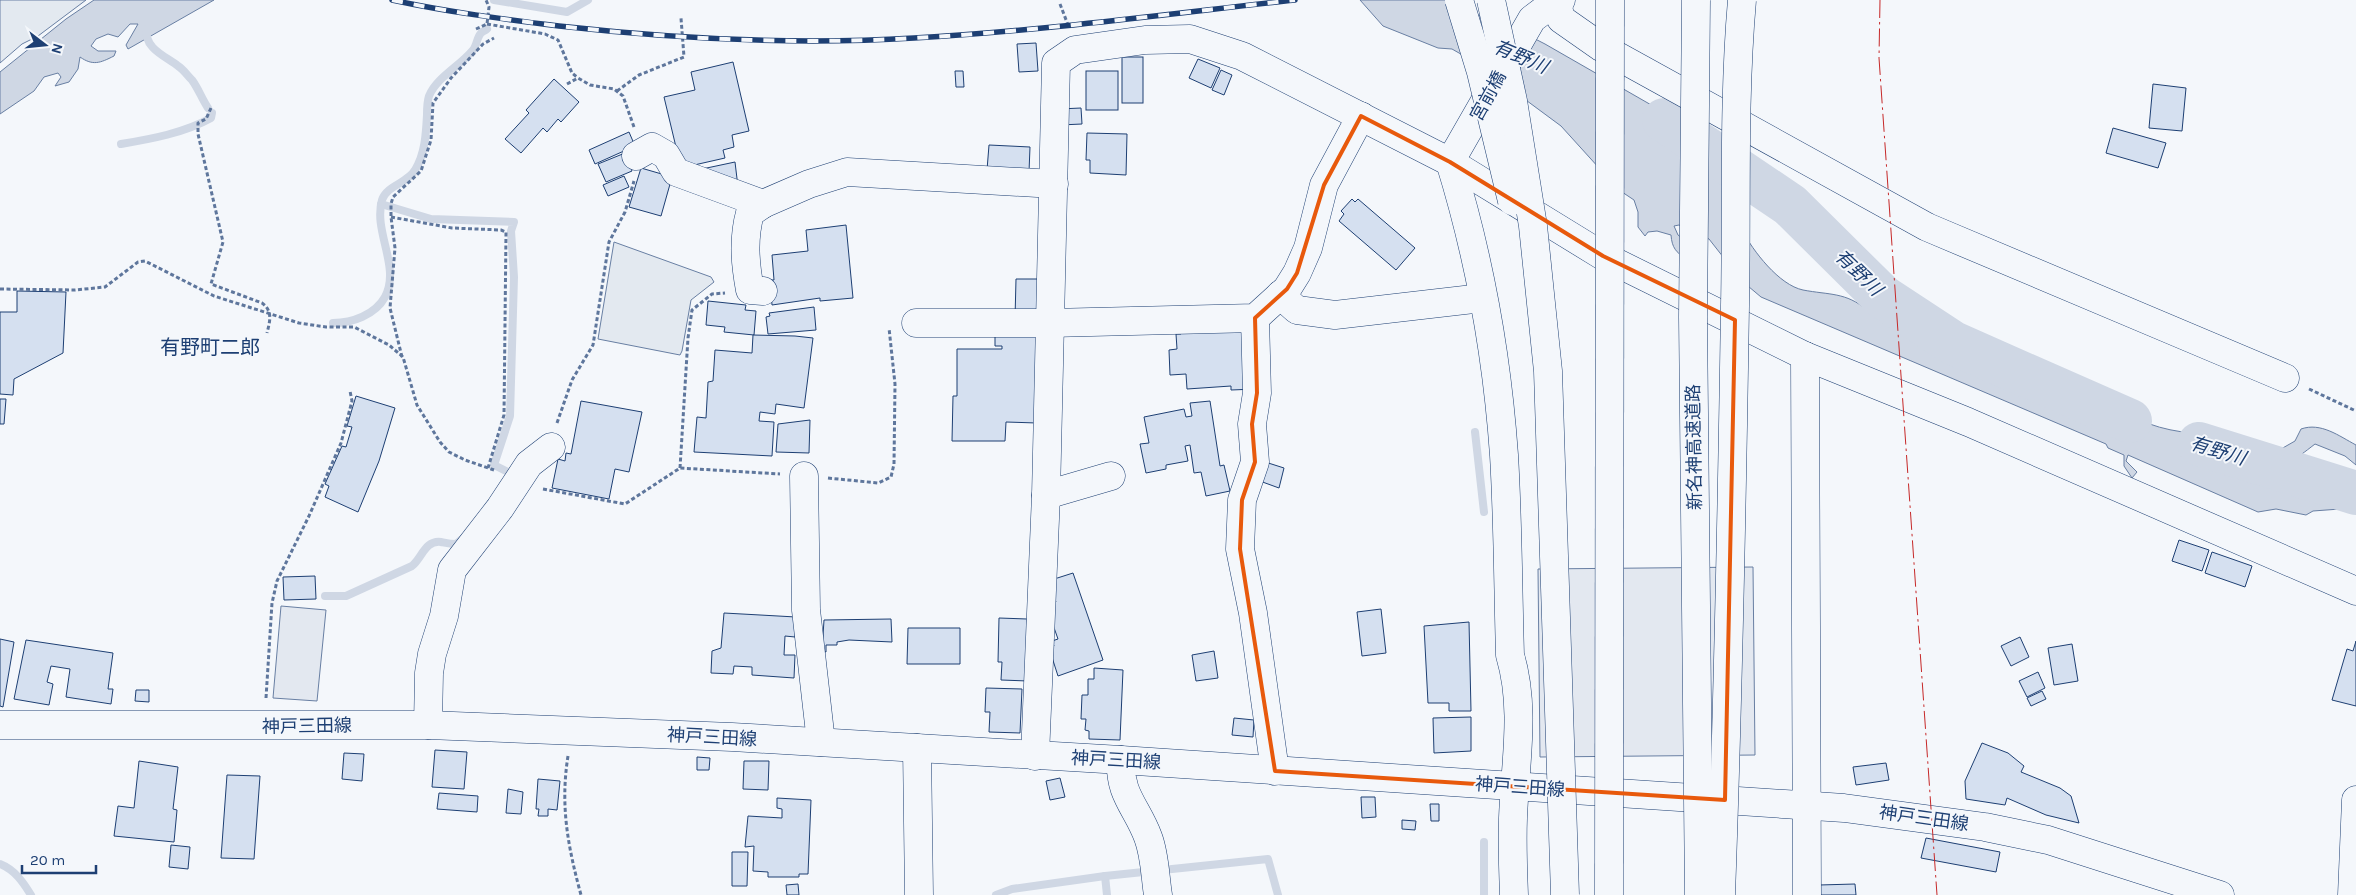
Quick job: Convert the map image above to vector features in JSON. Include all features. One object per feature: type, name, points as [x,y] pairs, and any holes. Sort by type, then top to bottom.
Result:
[{"type":"main road","points":[[1459,0],[1481,72],[1507,178],[1548,371]]},
{"type":"main road","points":[[1491,0],[1514,101],[1533,226],[1548,371],[1565,895]]},
{"type":"main road","points":[[1558,0],[1561,20],[1601,47],[1927,227],[2285,378]]},
{"type":"main road","name":"宮前橋","points":[[1454,154],[1532,18],[1558,0]]},
{"type":"main road","points":[[1609,895],[1610,0]]},
{"type":"main road","name":"新名神高速道路","points":[[1696,0],[1693,327],[1699,895]]},
{"type":"main road","points":[[1722,895],[1735,312],[1736,73],[1742,0]]},
{"type":"main road","points":[[1035,756],[1046,495],[1056,63],[1076,50],[1145,40],[1190,39],[1242,56],[1361,116],[1454,154],[1603,256],[1804,356],[1968,422],[2356,591]]},
{"type":"main road","points":[[916,323],[1050,323],[1255,318],[1287,290],[1297,273],[1308,248],[1324,185],[1361,116]]},
{"type":"main road","points":[[639,154],[652,147],[666,155],[676,172],[752,198],[763,204]]},
{"type":"main road","points":[[1454,154],[1482,298],[1504,452],[1510,655],[1517,678],[1519,749],[1513,817],[1514,895]]},
{"type":"main road","points":[[756,290],[746,260],[744,233],[750,213],[763,204],[809,184],[847,172],[1054,184]]},
{"type":"main road","points":[[1280,295],[1297,310],[1336,315],[1482,298]]},
{"type":"main road","points":[[1255,318],[1257,393],[1252,424],[1255,462],[1242,500],[1240,549],[1253,613],[1275,771]]},
{"type":"main road","points":[[1804,356],[1807,895]]},
{"type":"main road","points":[[428,725],[429,673],[432,654],[444,616],[452,570],[500,508],[514,483],[528,464],[550,447]]},
{"type":"main road","points":[[804,476],[806,610],[821,742]]},
{"type":"main road","points":[[1046,495],[1111,476]]},
{"type":"main road","name":"神戸三田線","points":[[0,725],[428,725],[572,730],[821,742],[1122,760],[1806,806],[1920,817],[1985,827],[2048,840],[2220,895]]},
{"type":"main road","points":[[917,748],[919,895]]},
{"type":"main road","points":[[1122,760],[1120,778],[1127,798],[1148,836],[1158,895]]},
{"type":"main road","points":[[2352,895],[2356,800]]},
{"type":"path","points":[[486,0],[490,7],[487,24]]},
{"type":"path","points":[[617,91],[639,75],[684,57],[681,18]]},
{"type":"path","points":[[476,29],[487,24],[546,34],[558,40],[572,73],[590,85],[617,91],[623,96],[639,154],[631,194],[625,212],[609,242],[593,345],[572,380],[550,447]]},
{"type":"path","points":[[494,38],[483,44],[451,78],[433,103],[431,140],[421,171],[394,197],[390,211],[395,248],[390,308],[402,358],[417,405],[440,442],[449,452],[488,468],[514,483],[625,504],[680,468],[878,483],[891,476],[894,464],[895,384],[889,328],[905,322],[916,323]]},
{"type":"path","points":[[568,84],[578,78]]},
{"type":"path","points":[[211,108],[206,118],[198,125],[224,242],[211,284],[262,303],[269,308],[267,333]]},
{"type":"path","points":[[390,217],[452,228],[501,230],[506,232],[504,415],[488,468]]},
{"type":"path","points":[[0,289],[75,290],[105,287],[138,262],[145,261],[214,296],[270,314],[299,323],[326,327],[354,327],[389,345],[402,358]]},
{"type":"path","points":[[680,468],[688,338],[692,310],[712,294],[756,290]]},
{"type":"path","points":[[2285,378],[2356,411]]},
{"type":"path","points":[[264,726],[272,603],[277,581],[309,516],[341,443],[352,401],[350,391]]},
{"type":"path","points":[[572,730],[565,777],[564,819],[571,859],[581,895]]},
{"type":"highlighted area","points":[[1361,116],[1450,162],[1603,256],[1735,320],[1725,800],[1275,771],[1240,549],[1242,500],[1255,462],[1252,424],[1257,393],[1255,318],[1287,289],[1297,273],[1324,185]]},
{"type":"shaded area","points":[[0,0],[86,0],[38,36],[22,44],[0,63]]},
{"type":"shaded area","points":[[614,242],[711,277],[714,282],[691,300],[680,355],[598,339]]},
{"type":"shaded area","points":[[1753,567],[1755,755],[1540,757],[1538,569]]},
{"type":"shaded area","points":[[281,606],[326,610],[317,701],[273,698]]},
{"type":"water","points":[[94,0],[214,0],[128,49],[126,45],[138,24],[130,24],[118,37],[108,34],[96,39],[91,46],[98,51],[116,51],[114,56],[97,62],[89,62],[80,57],[78,69],[69,82],[55,86],[61,77],[58,73],[44,77],[34,91],[0,114],[0,72],[66,19]]},
{"type":"water","points":[[1360,0],[1453,0],[1453,2],[1501,27],[1508,25],[1545,44],[1714,141],[1712,163],[1728,175],[1735,210],[1742,230],[1753,248],[1768,266],[1794,287],[1844,297],[1867,310],[2039,385],[2131,415],[2159,427],[2181,432],[2212,434],[2223,446],[2281,449],[2295,441],[2301,429],[2316,427],[2330,431],[2356,445],[2356,465],[2345,456],[2315,444],[2302,454],[2291,459],[2280,460],[2263,457],[2250,466],[2239,460],[2233,461],[2234,467],[2292,485],[2342,484],[2356,478],[2356,499],[2340,509],[2313,511],[2306,515],[2276,509],[2258,512],[2128,455],[2126,461],[2137,472],[2132,478],[2124,466],[2124,455],[2108,448],[2106,444],[1761,297],[1742,281],[1709,239],[1679,225],[1674,226],[1678,235],[1688,243],[1686,259],[1675,249],[1671,235],[1657,231],[1648,232],[1645,236],[1638,227],[1638,212],[1634,200],[1619,190],[1561,126],[1473,61],[1452,49],[1438,48],[1383,26]]},
{"type":"building","points":[[1036,43],[1038,71],[1019,72],[1017,44]]},
{"type":"building","points":[[1122,57],[1143,57],[1143,103],[1122,103]]},
{"type":"building","points":[[1198,59],[1220,68],[1211,88],[1189,78]]},
{"type":"building","points":[[733,62],[749,131],[732,135],[734,147],[723,150],[725,158],[681,168],[664,97],[695,90],[691,72]]},
{"type":"building","points":[[1221,70],[1232,75],[1224,95],[1212,90]]},
{"type":"building","points":[[955,71],[963,71],[964,87],[956,87]]},
{"type":"building","points":[[1086,71],[1118,71],[1118,110],[1086,110]]},
{"type":"building","points":[[554,79],[579,102],[561,122],[558,119],[547,132],[543,128],[521,153],[505,139],[529,113],[526,110]]},
{"type":"building","points":[[2153,84],[2186,88],[2182,131],[2149,128]]},
{"type":"building","points":[[1081,108],[1082,124],[1060,125],[1059,109]]},
{"type":"building","points":[[2113,128],[2166,143],[2158,168],[2106,153]]},
{"type":"building","points":[[629,132],[635,146],[595,164],[589,150]]},
{"type":"building","points":[[1087,133],[1127,134],[1126,175],[1090,173],[1090,160],[1086,160]]},
{"type":"building","points":[[989,145],[1030,147],[1029,172],[987,170]]},
{"type":"building","points":[[625,153],[632,171],[606,182],[598,164]]},
{"type":"building","points":[[735,162],[738,187],[702,169]]},
{"type":"building","points":[[641,168],[672,177],[661,216],[629,207]]},
{"type":"building","points":[[624,176],[629,187],[608,196],[603,185]]},
{"type":"building","points":[[1352,199],[1355,202],[1358,199],[1415,248],[1396,270],[1339,221],[1344,214],[1341,211]]},
{"type":"building","points":[[846,225],[853,298],[820,301],[820,298],[772,305],[770,280],[774,280],[772,255],[808,251],[806,230]]},
{"type":"building","points":[[1016,279],[1044,279],[1044,319],[1015,319]]},
{"type":"building","points":[[17,291],[66,292],[63,353],[14,379],[13,395],[0,394],[0,312],[17,312]]},
{"type":"building","points":[[708,301],[746,305],[745,310],[756,311],[754,335],[724,332],[725,327],[706,325]]},
{"type":"building","points":[[814,307],[816,330],[768,334],[766,317],[770,316],[769,313]]},
{"type":"building","points":[[1252,325],[1256,389],[1231,390],[1231,386],[1187,389],[1186,374],[1170,375],[1169,350],[1177,349],[1176,334],[1181,334],[1181,329]]},
{"type":"building","points":[[1038,328],[1037,423],[1006,422],[1005,441],[952,441],[953,396],[957,396],[957,349],[1002,349],[1002,346],[995,346],[995,336]]},
{"type":"building","points":[[753,335],[813,338],[804,408],[776,404],[775,414],[760,412],[759,421],[774,422],[772,456],[694,452],[697,417],[706,418],[708,382],[713,381],[715,350],[752,353]]},
{"type":"building","points":[[356,396],[395,408],[379,461],[358,512],[325,497],[329,486],[325,484],[342,446],[346,447],[352,427],[347,426]]},
{"type":"building","points":[[0,399],[6,399],[4,424],[0,424]]},
{"type":"building","points":[[581,401],[642,412],[629,472],[615,469],[609,499],[552,488],[558,459],[565,461],[566,453],[571,454]]},
{"type":"building","points":[[1210,401],[1220,466],[1224,465],[1230,491],[1206,496],[1201,472],[1194,473],[1190,445],[1185,446],[1188,461],[1166,465],[1166,469],[1146,473],[1140,444],[1149,443],[1144,417],[1184,409],[1186,417],[1192,416],[1190,403]]},
{"type":"building","points":[[810,420],[809,453],[776,452],[778,424]]},
{"type":"building","points":[[1262,461],[1284,468],[1279,488],[1257,480]]},
{"type":"building","points":[[2179,540],[2209,550],[2202,571],[2172,561]]},
{"type":"building","points":[[2212,552],[2252,566],[2245,587],[2205,573]]},
{"type":"building","points":[[1073,573],[1103,660],[1058,676],[1049,648],[1054,646],[1052,641],[1058,639],[1046,605],[1056,602],[1048,581]]},
{"type":"building","points":[[315,576],[316,599],[284,600],[283,577]]},
{"type":"building","points":[[1381,609],[1386,653],[1362,656],[1357,612]]},
{"type":"building","points":[[724,613],[796,617],[795,637],[785,636],[784,655],[795,655],[794,678],[752,675],[752,667],[734,666],[733,674],[711,673],[712,651],[721,648]]},
{"type":"building","points":[[999,618],[1027,619],[1028,681],[1001,680],[1002,662],[998,662]]},
{"type":"building","points":[[891,619],[892,642],[849,640],[837,642],[837,645],[826,645],[826,652],[822,651],[824,620]]},
{"type":"building","points":[[1469,622],[1471,711],[1449,711],[1449,703],[1428,703],[1424,626]]},
{"type":"building","points":[[908,628],[960,628],[960,664],[907,664]]},
{"type":"building","points":[[2020,637],[2029,657],[2011,666],[2001,646]]},
{"type":"building","points":[[0,639],[14,642],[3,707],[0,706]]},
{"type":"building","points":[[26,640],[113,653],[108,689],[113,689],[111,704],[66,697],[70,669],[51,666],[47,682],[53,684],[49,705],[14,699]]},
{"type":"building","points":[[2356,641],[2356,706],[2332,700],[2347,649],[2353,651]]},
{"type":"building","points":[[2072,644],[2078,681],[2054,685],[2048,648]]},
{"type":"building","points":[[1214,651],[1218,678],[1196,681],[1192,655]]},
{"type":"building","points":[[1094,668],[1123,670],[1120,740],[1089,739],[1089,731],[1085,730],[1086,719],[1081,719],[1082,695],[1088,695],[1088,679],[1094,679]]},
{"type":"building","points":[[2038,672],[2045,688],[2027,697],[2019,681]]},
{"type":"building","points":[[986,688],[1022,689],[1020,733],[989,732],[990,712],[985,712]]},
{"type":"building","points":[[136,690],[149,690],[149,702],[135,701]]},
{"type":"building","points":[[2042,691],[2046,699],[2031,706],[2027,698]]},
{"type":"building","points":[[1471,717],[1471,751],[1434,753],[1433,718]]},
{"type":"building","points":[[1234,718],[1254,720],[1253,737],[1232,735]]},
{"type":"building","points":[[1982,743],[2008,753],[2024,766],[2021,772],[2060,788],[2071,796],[2079,823],[2046,815],[2007,798],[2005,805],[1966,799],[1965,781]]},
{"type":"building","points":[[435,750],[467,752],[464,789],[432,787]]},
{"type":"building","points":[[344,753],[364,754],[362,781],[342,779]]},
{"type":"building","points":[[697,757],[710,758],[709,770],[697,770]]},
{"type":"building","points":[[139,761],[178,767],[173,809],[177,810],[174,842],[114,836],[118,806],[134,808]]},
{"type":"building","points":[[744,761],[769,761],[768,790],[743,789]]},
{"type":"building","points":[[1886,763],[1889,780],[1856,785],[1853,767]]},
{"type":"building","points":[[227,775],[260,776],[254,859],[221,858]]},
{"type":"building","points":[[1060,778],[1065,797],[1050,800],[1046,781]]},
{"type":"building","points":[[538,779],[560,781],[557,810],[548,809],[548,816],[538,816],[539,809],[536,809]]},
{"type":"building","points":[[508,789],[523,792],[521,814],[506,813]]},
{"type":"building","points":[[439,793],[478,796],[477,812],[437,809]]},
{"type":"building","points":[[1361,797],[1375,797],[1376,817],[1362,818]]},
{"type":"building","points":[[777,798],[811,800],[808,874],[799,874],[799,877],[768,877],[768,872],[753,871],[754,846],[745,847],[748,816],[782,818],[782,809],[777,808]]},
{"type":"building","points":[[1430,804],[1439,804],[1439,821],[1431,821]]},
{"type":"building","points":[[1402,820],[1416,821],[1415,830],[1402,829]]},
{"type":"building","points":[[1926,838],[2000,852],[1996,872],[1921,858]]},
{"type":"building","points":[[171,845],[190,847],[188,869],[169,867]]},
{"type":"building","points":[[732,852],[748,852],[747,886],[732,886]]},
{"type":"building","points":[[798,884],[799,895],[787,895],[786,885]]},
{"type":"building","points":[[1855,884],[1856,895],[1819,895],[1819,885]]},
{"type":"waterway","points":[[494,0],[567,12],[588,0]]},
{"type":"waterway","points":[[147,29],[147,36],[152,47],[180,67],[194,83],[208,108]]},
{"type":"waterway","points":[[333,323],[355,320],[362,317],[375,309],[385,297],[389,286],[390,274],[381,224],[382,200],[388,191],[408,178],[418,164],[424,144],[428,101],[433,89],[443,77],[473,50],[480,35],[487,29]]},
{"type":"waterway","points":[[121,144],[179,132],[211,118],[212,113]]},
{"type":"waterway","name":"有野川","points":[[1664,120],[1790,205],[1883,297],[1953,343],[2130,421]]},
{"type":"waterway","points":[[381,204],[431,219],[514,222],[511,231],[514,277],[510,416],[494,465],[508,472]]},
{"type":"waterway","points":[[1475,432],[1484,512]]},
{"type":"waterway","name":"有野川","points":[[2199,444],[2356,493]]},
{"type":"waterway","points":[[325,596],[346,596],[412,566],[431,544],[436,542],[456,544],[462,539]]},
{"type":"waterway","points":[[1484,842],[1484,895]]},
{"type":"waterway","points":[[996,895],[1012,889],[1105,876],[1268,859],[1278,895]]},
{"type":"waterway","points":[[0,864],[14,873],[31,895]]},
{"type":"waterway","points":[[1105,876],[1107,895]]},
{"type":"railway","points":[[392,0],[475,15],[603,31],[780,41],[869,40],[962,35],[1104,22],[1295,0]]},
{"type":"power","points":[[1880,0],[1879,58],[1937,895]]},
{"type":"district","name":"有野町二郎","points":[[210,347]]}]
